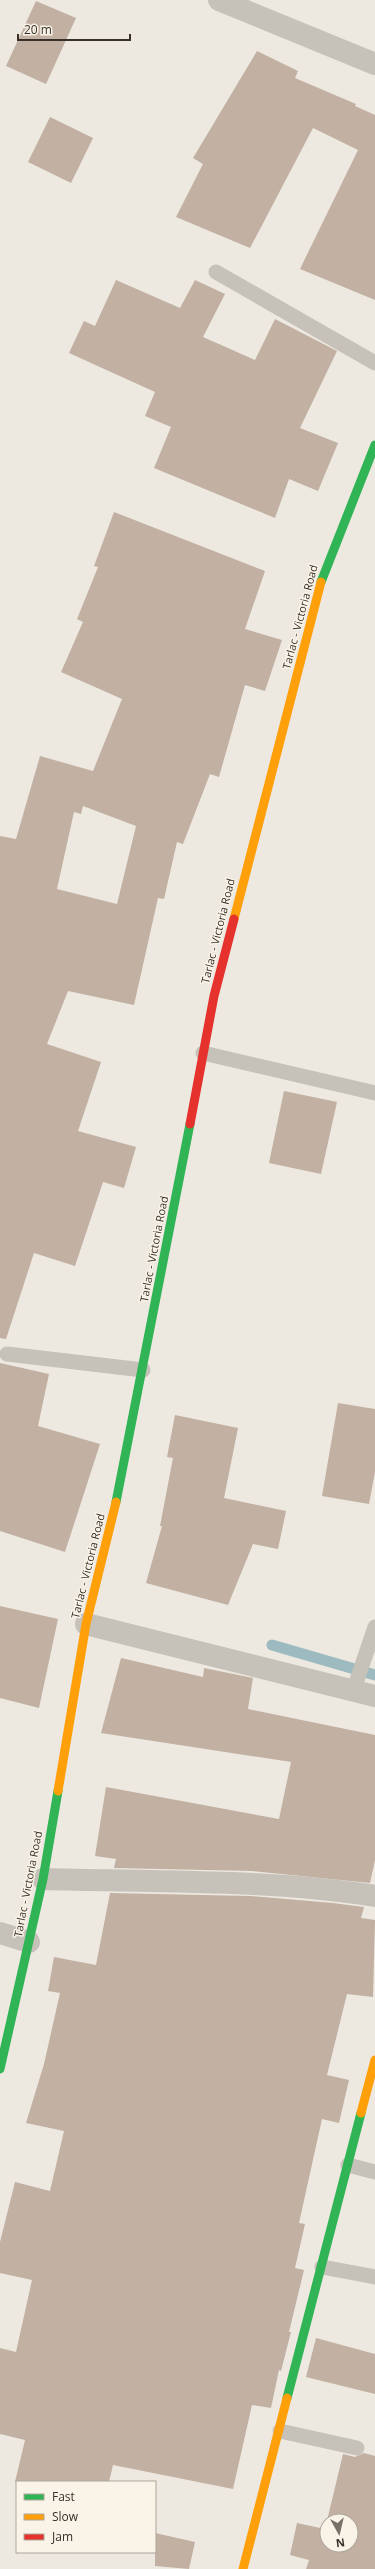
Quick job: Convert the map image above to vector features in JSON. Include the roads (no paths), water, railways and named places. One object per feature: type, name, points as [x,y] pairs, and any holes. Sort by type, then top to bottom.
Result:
[{"type":"main road","name":"Tarlac - Victoria Road","points":[[0,2069],[43,1879],[86,1624],[110,1534],[216,989],[322,577],[375,445]]},
{"type":"main road","points":[[244,2569],[375,2060]]},
{"type":"street","points":[[219,0],[375,64]]},
{"type":"street","points":[[86,1624],[354,1689],[375,1696]]},
{"type":"street","points":[[43,1879],[225,1883],[337,1891],[375,1896]]},
{"type":"street","points":[[0,1933],[29,1942]]},
{"type":"lane","points":[[216,272],[375,363]]},
{"type":"lane","points":[[203,1053],[375,1093]]},
{"type":"lane","points":[[7,1354],[142,1370]]},
{"type":"lane","points":[[354,1689],[375,1627]]},
{"type":"lane","points":[[348,2165],[375,2172]]},
{"type":"lane","points":[[322,2267],[375,2277]]},
{"type":"lane","points":[[280,2431],[357,2448]]},
{"type":"waterway","points":[[272,1645],[375,1675]]}]
